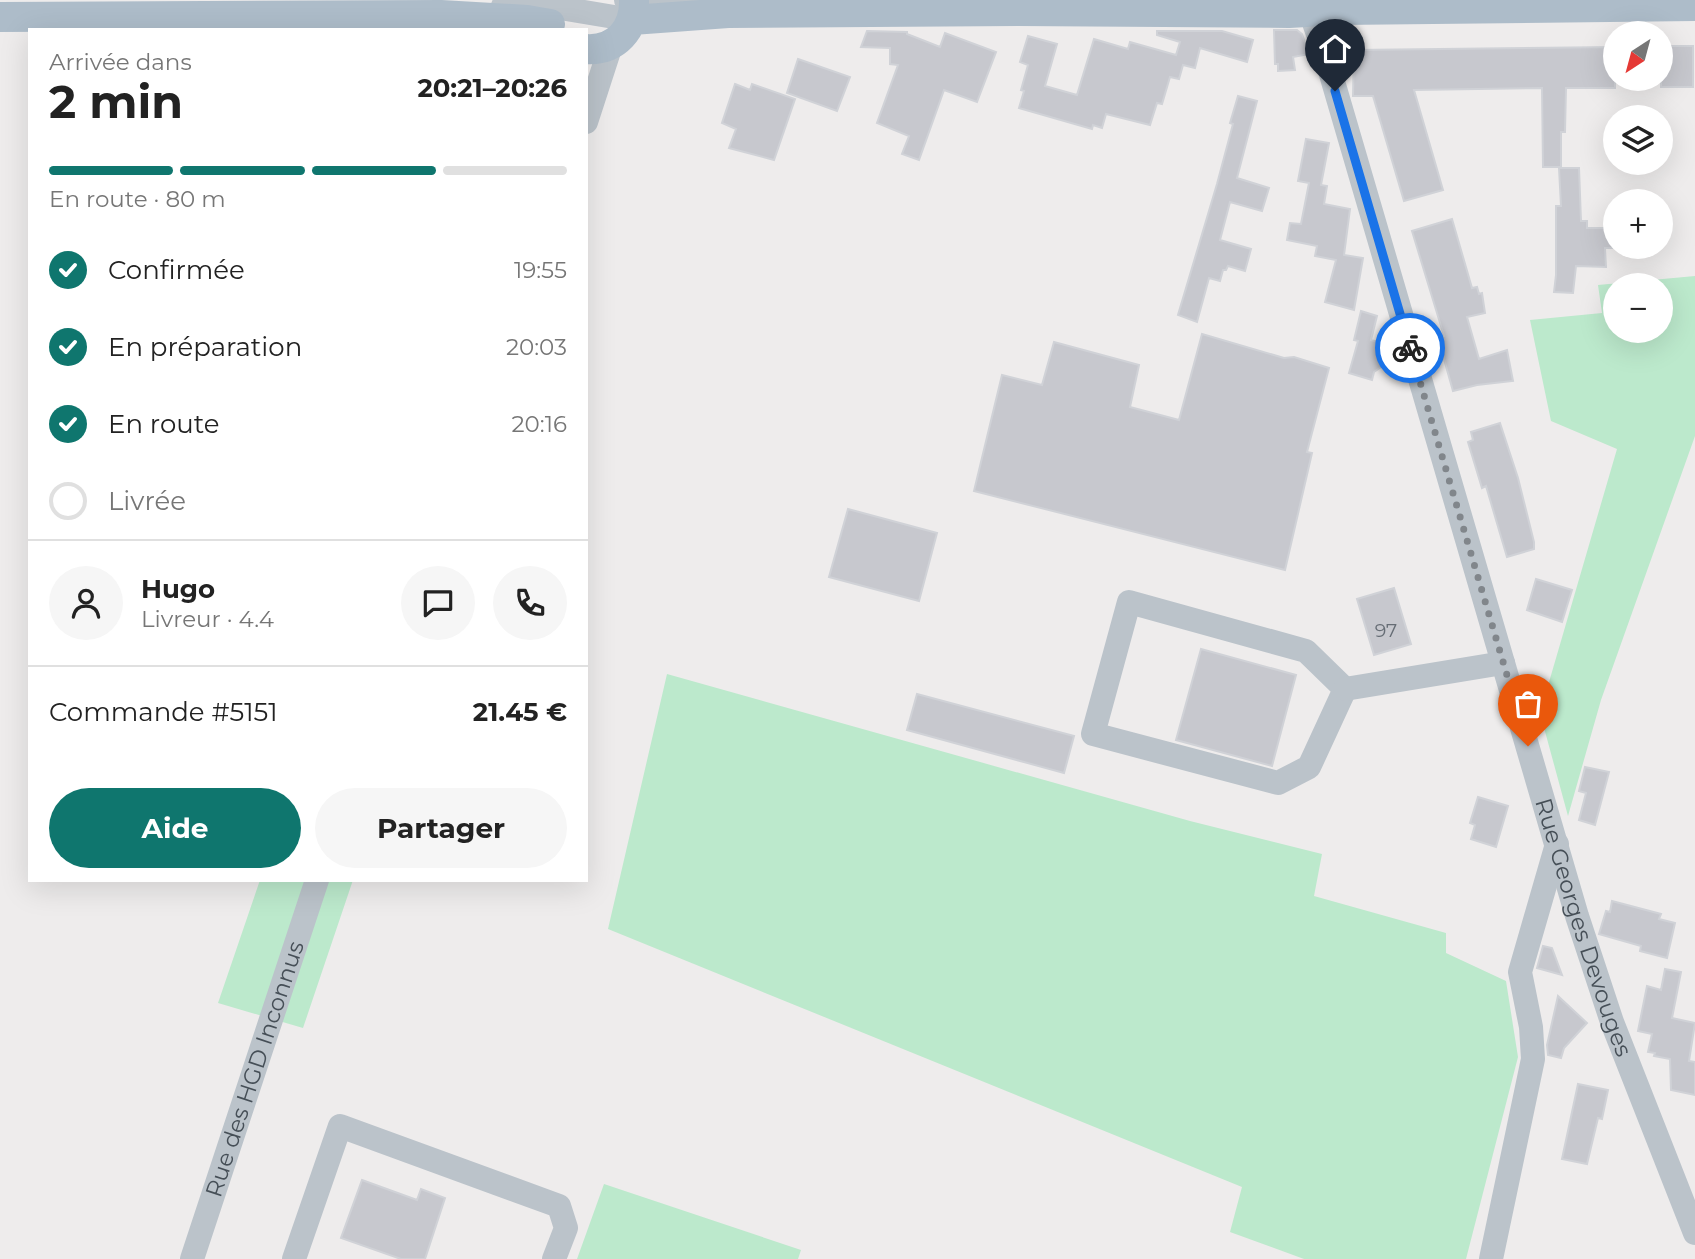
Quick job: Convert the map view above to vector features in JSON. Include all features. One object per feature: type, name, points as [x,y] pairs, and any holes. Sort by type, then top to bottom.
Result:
[{"type":"main road","points":[[599,47],[628,30],[632,5],[728,13],[1027,6],[1645,3],[1695,6]]},
{"type":"main road","points":[[0,17],[186,20],[331,7],[442,23],[527,20],[549,15]]},
{"type":"street","points":[[0,5],[92,5],[102,0]]},
{"type":"street","points":[[331,7],[549,15],[632,5],[788,0]]},
{"type":"street","points":[[1268,0],[1308,6]]},
{"type":"street","name":"Rue Georges Devouges","points":[[1308,6],[1325,54],[1503,663],[1612,1022],[1695,1233]]},
{"type":"street","points":[[588,110],[599,47]]},
{"type":"street","points":[[1129,602],[1306,651],[1345,689],[1309,768],[1278,783],[1093,734],[1129,602]]},
{"type":"street","points":[[1345,689],[1503,663]]},
{"type":"street","points":[[1490,1259],[1533,1059],[1531,1027],[1520,972],[1557,844]]},
{"type":"street","name":"Rue des HGD Inconnus","points":[[192,1259],[316,882]]},
{"type":"street","points":[[294,1259],[340,1126],[559,1206],[566,1228],[554,1259]]},
{"type":"green space","points":[[1695,276],[1695,436],[1601,700],[1568,816],[1540,713],[1617,449],[1551,421],[1530,320],[1602,313],[1598,285],[1603,285],[1603,343],[1673,343],[1673,278]]},
{"type":"green space","points":[[667,674],[1190,821],[1322,854],[1314,896],[1446,933],[1446,953],[1506,981],[1518,1057],[1466,1259],[1304,1259],[1230,1232],[1242,1187],[608,929]]},
{"type":"green space","points":[[259,882],[352,882],[303,1028],[218,1003]]},
{"type":"green space","points":[[604,1184],[801,1250],[798,1259],[577,1259]]},
{"type":"building","points":[[1274,30],[1297,30],[1302,34],[1309,54],[1293,57],[1295,70],[1278,71],[1278,64],[1275,64]]},
{"type":"building","points":[[867,31],[907,32],[940,47],[945,33],[996,52],[977,102],[944,90],[919,160],[902,154],[909,136],[877,123],[898,65],[890,64],[890,48],[861,47]]},
{"type":"building","points":[[1157,31],[1222,31],[1253,40],[1247,62],[1200,48],[1195,68],[1183,65],[1179,79],[1170,77],[1162,104],[1157,103],[1150,125],[1106,114],[1102,128],[1093,125],[1092,129],[1019,108],[1028,65],[1020,62],[1028,36],[1057,44],[1045,86],[1077,95],[1094,39],[1128,49],[1130,42],[1176,55],[1180,42],[1157,35]]},
{"type":"building","points":[[1673,46],[1693,46],[1693,87],[1673,87]]},
{"type":"building","points":[[1603,47],[1603,88],[1566,88],[1565,132],[1561,132],[1561,167],[1543,167],[1542,88],[1414,90],[1443,190],[1404,201],[1373,96],[1353,96],[1354,50]]},
{"type":"building","points":[[798,59],[850,77],[837,111],[787,93]]},
{"type":"building","points":[[735,84],[750,90],[752,84],[795,99],[774,160],[729,148],[736,129],[722,123]]},
{"type":"building","points":[[1238,96],[1257,101],[1237,178],[1269,188],[1262,211],[1230,202],[1220,240],[1251,249],[1245,271],[1228,266],[1223,270],[1220,281],[1209,278],[1197,322],[1178,315],[1217,184]]},
{"type":"building","points":[[1306,139],[1329,143],[1321,185],[1327,186],[1324,204],[1350,209],[1344,255],[1363,258],[1354,310],[1325,302],[1336,260],[1315,256],[1317,246],[1287,240],[1290,223],[1301,224],[1309,183],[1298,181]]},
{"type":"building","points":[[1559,168],[1579,168],[1581,221],[1587,221],[1587,228],[1603,228],[1603,259],[1606,259],[1606,267],[1576,266],[1573,293],[1554,292],[1556,206],[1561,206]]},
{"type":"building","points":[[1452,219],[1472,288],[1477,287],[1479,294],[1482,293],[1485,313],[1467,317],[1479,359],[1507,350],[1513,381],[1453,391],[1438,338],[1444,336],[1412,231]]},
{"type":"building","points":[[1361,311],[1377,316],[1371,340],[1382,343],[1379,354],[1384,365],[1374,372],[1372,380],[1349,373],[1358,341],[1354,340]]},
{"type":"building","points":[[1202,334],[1329,368],[1307,452],[1312,453],[1285,570],[974,491],[1002,375],[1042,385],[1054,342],[1139,365],[1130,407],[1179,420]]},
{"type":"building","points":[[1500,423],[1518,478],[1534,542],[1534,549],[1507,557],[1486,486],[1482,488],[1468,442],[1473,440],[1471,432]]},
{"type":"building","points":[[848,509],[937,533],[919,601],[829,577]]},
{"type":"building","points":[[1536,579],[1572,590],[1562,622],[1527,610]]},
{"type":"building","points":[[1394,588],[1411,644],[1374,655],[1357,599]]},
{"type":"building","points":[[1201,649],[1296,675],[1272,766],[1176,740]]},
{"type":"building","points":[[917,694],[1074,736],[1064,773],[907,730]]},
{"type":"building","points":[[1585,767],[1609,772],[1595,825],[1579,820],[1586,793],[1579,791]]},
{"type":"building","points":[[1478,797],[1508,806],[1496,847],[1471,839],[1475,825],[1470,823]]},
{"type":"building","points":[[1612,901],[1661,914],[1659,919],[1675,923],[1667,958],[1640,951],[1641,946],[1599,934],[1606,911],[1610,912]]},
{"type":"building","points":[[1543,946],[1552,948],[1562,975],[1537,968]]},
{"type":"building","points":[[1665,969],[1681,972],[1672,1018],[1695,1023],[1689,1061],[1695,1062],[1695,1095],[1671,1090],[1670,1059],[1648,1052],[1652,1034],[1638,1031],[1647,986],[1661,990]]},
{"type":"building","points":[[1558,996],[1587,1023],[1564,1048],[1561,1058],[1548,1055],[1547,1045]]},
{"type":"building","points":[[1578,1084],[1608,1090],[1602,1119],[1598,1118],[1587,1164],[1562,1159]]},
{"type":"building","points":[[362,1180],[417,1200],[421,1189],[445,1198],[425,1259],[401,1259],[341,1238]]},
{"type":"way so far","points":[[1410,348],[1528,746]]},
{"type":"route","points":[[1335,91],[1410,348]]}]
